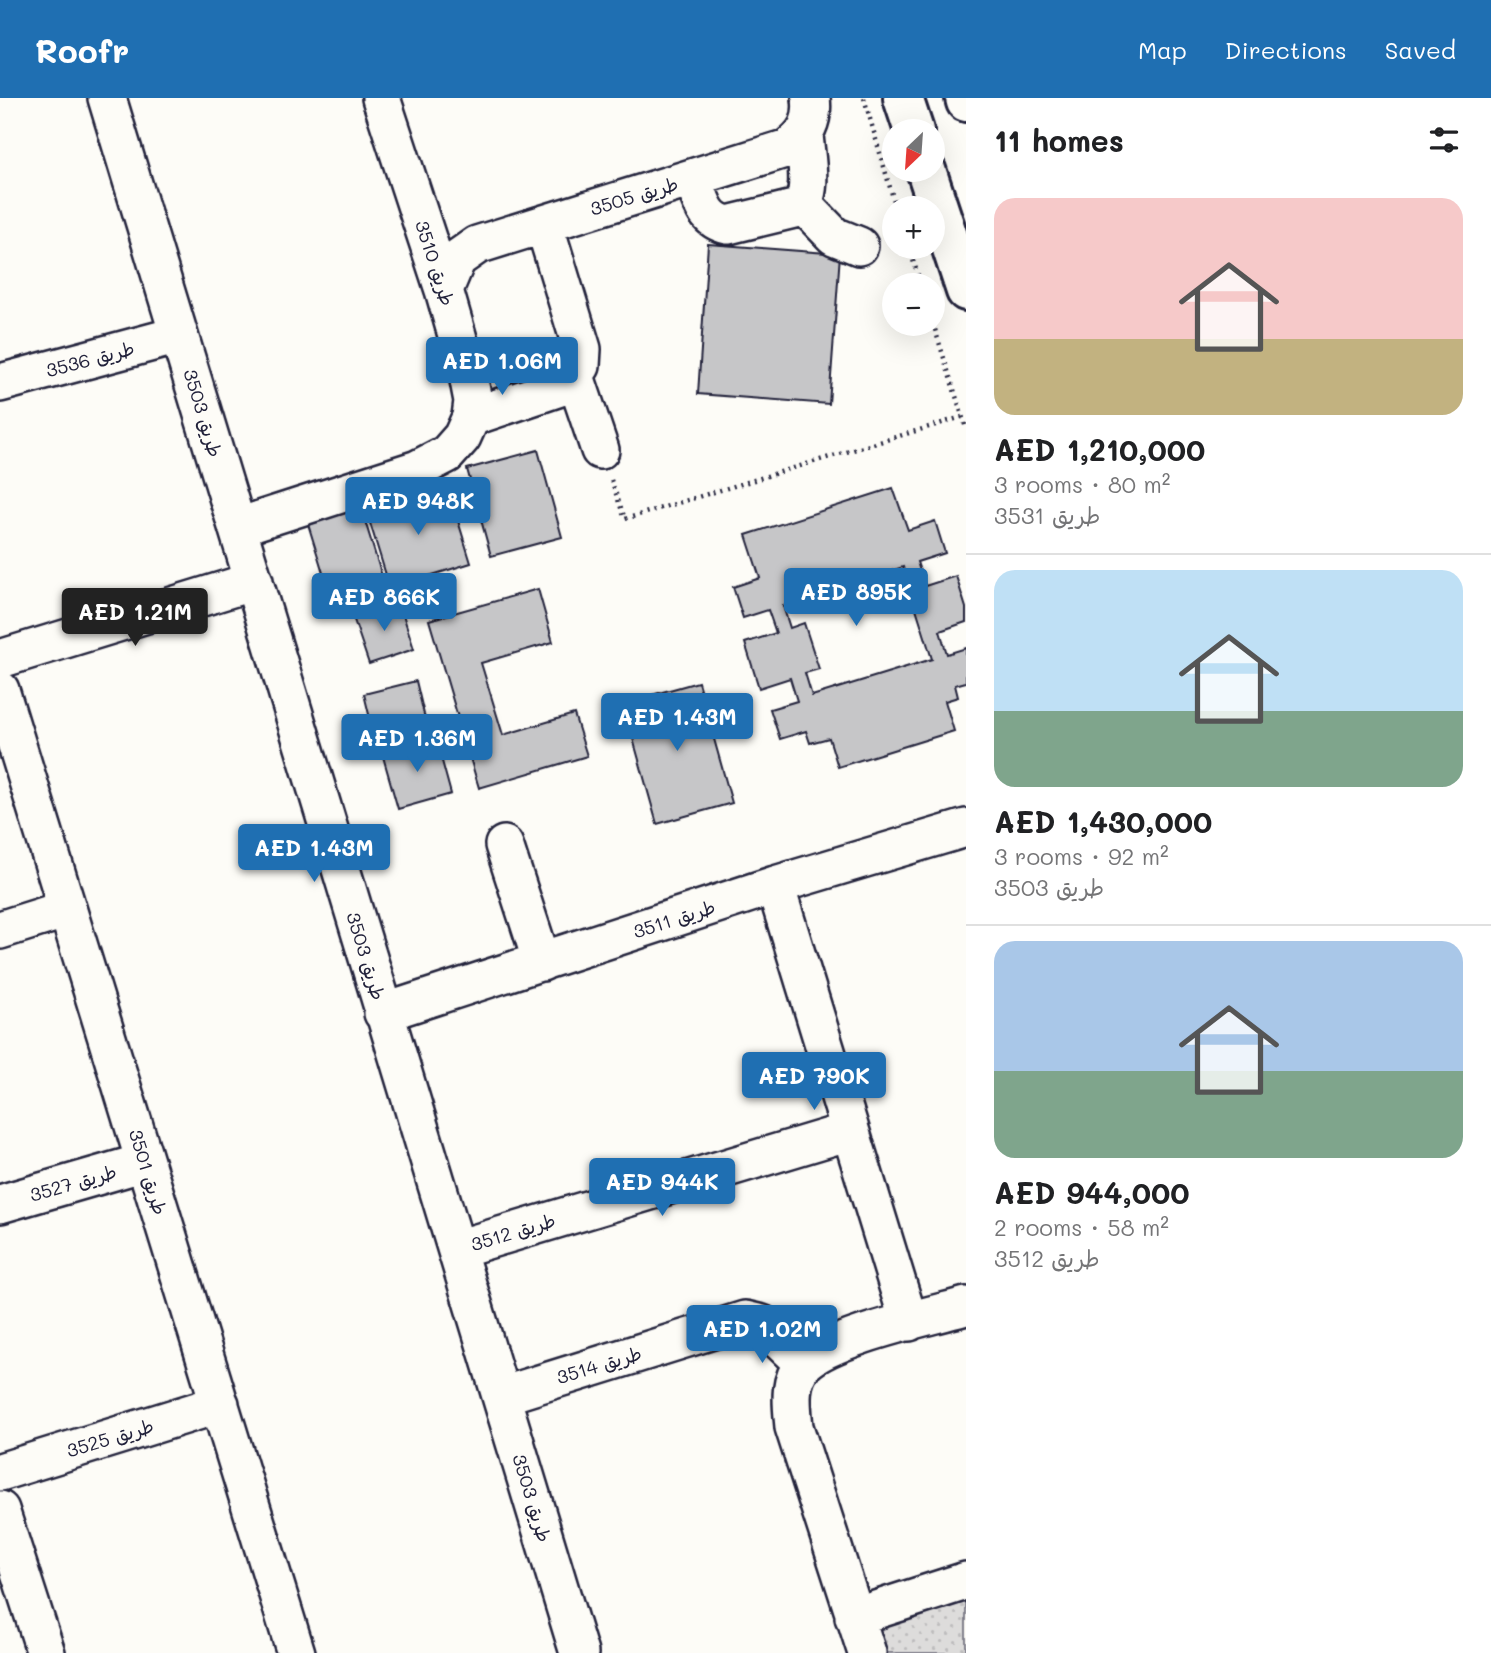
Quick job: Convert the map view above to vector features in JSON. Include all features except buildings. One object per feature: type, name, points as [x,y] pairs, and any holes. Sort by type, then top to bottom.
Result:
[{"type":"main road","points":[[903,98],[910,119]]},
{"type":"main road","points":[[930,182],[966,291]]},
{"type":"street","name":"طريق 3503","points":[[107,98],[239,527],[383,1013],[502,1396],[575,1652]]},
{"type":"street","name":"طريق 3510","points":[[381,98],[444,289],[469,380],[473,401],[471,417]]},
{"type":"street","points":[[693,178],[707,215],[719,223],[728,225],[798,208],[803,204],[806,192],[804,134],[813,110],[811,98]]},
{"type":"street","name":"طريق 3505","points":[[444,289],[451,270],[466,251],[788,148],[804,134]]},
{"type":"street","points":[[803,204],[834,236],[859,246]]},
{"type":"street","points":[[239,527],[418,469],[447,454],[462,437],[471,417],[566,385],[581,366],[582,348],[544,224]]},
{"type":"street","name":"طريق 3536","points":[[0,383],[179,335]]},
{"type":"street","points":[[575,376],[600,450]]},
{"type":"street","points":[[0,659],[254,581]]},
{"type":"street","name":"طريق 3501","points":[[0,690],[296,1653]]},
{"type":"street","name":"طريق 3511","points":[[383,1013],[775,886],[966,828]]},
{"type":"street","points":[[504,845],[541,962]]},
{"type":"street","points":[[775,886],[909,1322]]},
{"type":"street","points":[[0,930],[67,909]]},
{"type":"street","name":"طريق 3512","points":[[457,1249],[850,1131]]},
{"type":"street","name":"طريق 3527","points":[[0,1204],[145,1162]]},
{"type":"street","points":[[867,1653],[794,1427],[791,1391],[804,1364],[831,1346],[966,1306]]},
{"type":"street","name":"طريق 3514","points":[[502,1396],[736,1321],[762,1324],[804,1364]]},
{"type":"street","name":"طريق 3525","points":[[0,1472],[220,1404]]},
{"type":"street","points":[[0,1510],[46,1653]]},
{"type":"street","points":[[854,1617],[966,1581]]},
{"type":"path","points":[[864,98],[893,196]]},
{"type":"path","points":[[937,336],[966,428]]},
{"type":"path","points":[[600,450],[625,519],[962,417]]},
{"type":"shaded area","points":[[966,1597],[966,1653],[876,1653],[868,1629]]}]
